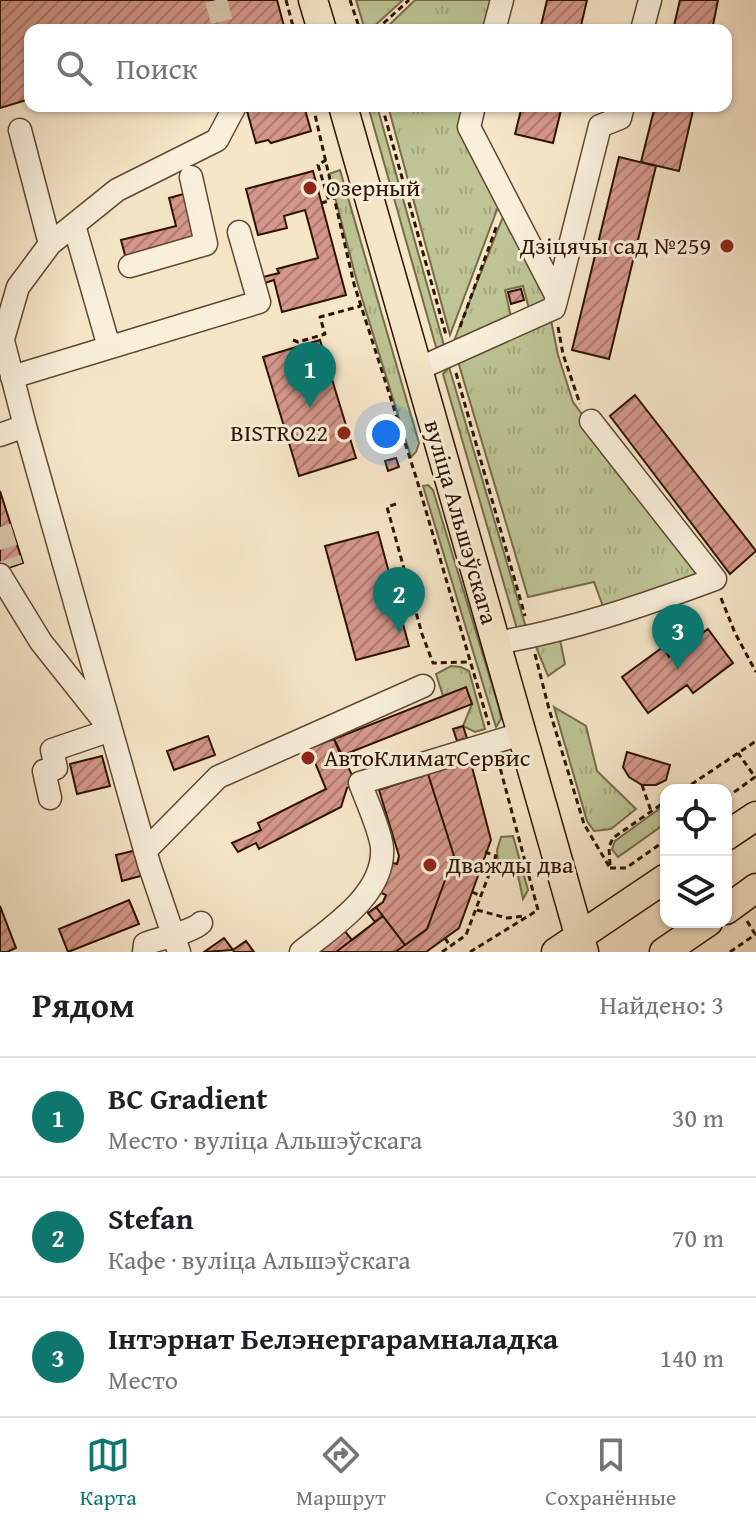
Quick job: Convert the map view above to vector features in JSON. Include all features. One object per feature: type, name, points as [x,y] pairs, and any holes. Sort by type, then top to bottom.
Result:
[{"type":"main road","points":[[313,0],[320,24]]},
{"type":"main road","name":"вуліца Альшэўскага","points":[[345,112],[521,734],[574,948]]},
{"type":"main road","points":[[732,832],[756,816]]},
{"type":"main road","points":[[574,948],[660,883]]},
{"type":"main road","points":[[732,906],[756,888]]},
{"type":"main road","points":[[664,952],[699,928]]},
{"type":"lane","points":[[496,24],[502,0]]},
{"type":"lane","points":[[644,24],[650,0]]},
{"type":"lane","points":[[175,943],[145,851],[1,334],[18,287],[50,244],[117,190],[217,140],[232,112]]},
{"type":"lane","points":[[473,112],[469,127],[555,303]]},
{"type":"lane","points":[[418,369],[555,303],[600,126],[620,118],[622,112]]},
{"type":"lane","points":[[20,130],[50,244]]},
{"type":"lane","points":[[130,266],[206,244],[191,177]]},
{"type":"lane","points":[[74,225],[109,347]]},
{"type":"lane","points":[[12,377],[259,302],[239,232]]},
{"type":"lane","points":[[496,643],[625,612],[715,579],[591,421]]},
{"type":"lane","points":[[0,435],[25,426]]},
{"type":"lane","points":[[6,570],[41,642],[111,730]]},
{"type":"lane","points":[[145,851],[218,777],[423,686]]},
{"type":"lane","points":[[50,798],[44,771],[56,768],[52,750],[111,730]]},
{"type":"lane","points":[[301,952],[351,913],[375,882],[382,849],[360,783],[521,734]]},
{"type":"lane","points":[[143,950],[175,943],[201,923]]},
{"type":"path","points":[[286,0],[292,24]]},
{"type":"path","points":[[350,0],[358,24]]},
{"type":"path","points":[[383,24],[409,0]]},
{"type":"path","points":[[314,112],[361,306],[416,477],[494,743],[538,910],[470,952]]},
{"type":"path","points":[[384,112],[549,709],[584,824],[610,868]]},
{"type":"path","points":[[321,203],[329,201],[318,165],[326,160]]},
{"type":"path","points":[[316,185],[324,183]]},
{"type":"path","points":[[451,354],[506,200]]},
{"type":"path","points":[[555,303],[563,354],[581,405],[591,421]]},
{"type":"path","points":[[293,340],[298,342],[325,334],[320,317],[361,306]]},
{"type":"path","points":[[396,504],[387,507],[433,663],[470,662]]},
{"type":"path","points":[[715,579],[735,633],[756,672]]},
{"type":"path","points":[[692,784],[756,741]]},
{"type":"path","points":[[732,794],[755,777],[738,753]]},
{"type":"path","points":[[642,785],[651,811]]},
{"type":"path","points":[[610,868],[609,847],[613,838],[660,805]]},
{"type":"path","points":[[610,868],[626,868],[660,844]]},
{"type":"path","points":[[442,952],[466,935],[496,856],[485,852]]},
{"type":"path","points":[[472,892],[481,896]]},
{"type":"path","points":[[476,910],[507,918],[528,916]]},
{"type":"path","points":[[730,952],[756,934]]},
{"type":"path","points":[[445,938],[450,946]]},
{"type":"green space","points":[[356,0],[403,0],[377,24],[363,24]]},
{"type":"green space","points":[[415,0],[497,0],[491,24],[390,24]]},
{"type":"green space","points":[[370,112],[379,112],[445,349],[436,347]]},
{"type":"green space","points":[[390,112],[472,112],[501,199],[450,335]]},
{"type":"green space","points":[[340,170],[419,443],[411,457],[357,282],[329,174]]},
{"type":"green space","points":[[506,209],[550,291],[546,304],[529,309],[523,286],[505,290],[511,317],[454,341]]},
{"type":"green space","points":[[550,315],[558,355],[573,402],[704,578],[605,612],[594,582],[528,597],[457,358]]},
{"type":"green space","points":[[449,367],[525,624],[521,631],[517,629],[443,374]]},
{"type":"green space","points":[[428,485],[433,490],[499,708],[501,719],[496,727],[423,486]]},
{"type":"green space","points":[[560,640],[565,664],[548,676],[534,642]]},
{"type":"green space","points":[[451,666],[469,671],[485,729],[475,732],[463,726],[472,704],[466,688],[443,696],[436,674]]},
{"type":"green space","points":[[554,707],[586,726],[597,771],[636,809],[611,829],[594,831],[587,821]]},
{"type":"green space","points":[[660,808],[660,827],[618,857],[612,849],[615,841]]},
{"type":"green space","points":[[513,836],[528,890],[523,899],[516,866],[498,861],[501,837]]},
{"type":"building","points":[[0,0],[277,0],[283,24],[24,24],[24,101],[0,108]]},
{"type":"building","points":[[547,0],[587,0],[581,24],[541,24]]},
{"type":"building","points":[[680,0],[718,0],[713,24],[674,24]]},
{"type":"building","points":[[247,112],[306,112],[311,131],[271,143],[268,140],[256,143]]},
{"type":"building","points":[[520,112],[561,112],[553,143],[515,134]]},
{"type":"building","points":[[654,112],[693,112],[679,171],[641,162]]},
{"type":"building","points":[[619,157],[656,166],[609,359],[572,350]]},
{"type":"building","points":[[313,171],[346,295],[282,312],[274,280],[265,283],[263,277],[279,273],[277,269],[318,258],[305,210],[284,216],[287,228],[258,235],[246,189]]},
{"type":"building","points":[[187,193],[199,241],[126,259],[121,240],[176,226],[169,198]]},
{"type":"building","points":[[521,289],[524,300],[511,304],[508,292]]},
{"type":"building","points":[[320,340],[356,458],[299,476],[263,357]]},
{"type":"building","points":[[635,395],[756,551],[730,574],[610,416]]},
{"type":"building","points":[[396,458],[399,467],[388,471],[385,461]]},
{"type":"building","points":[[0,491],[23,563],[0,571]]},
{"type":"building","points":[[378,532],[409,646],[356,660],[325,546]]},
{"type":"building","points":[[708,629],[733,663],[693,693],[687,685],[648,713],[622,677],[663,647],[669,657]]},
{"type":"building","points":[[466,687],[472,704],[341,756],[334,739]]},
{"type":"building","points":[[463,726],[467,738],[457,741],[453,729]]},
{"type":"building","points":[[208,736],[215,755],[174,770],[167,751]]},
{"type":"building","points":[[334,739],[356,783],[347,788],[341,807],[259,849],[256,843],[238,852],[232,843],[261,830],[258,823],[326,789],[309,748]]},
{"type":"building","points":[[627,752],[670,765],[666,780],[656,785],[642,785],[629,777],[623,767]]},
{"type":"building","points":[[102,756],[110,786],[77,794],[70,764]]},
{"type":"building","points":[[462,763],[472,767],[491,840],[459,928],[426,952],[316,952],[344,930],[352,940],[375,922],[368,913],[383,902],[386,895],[379,892],[389,862],[397,864],[399,856],[379,790]]},
{"type":"building","points":[[428,774],[454,856],[427,929],[405,945],[376,907],[386,895],[379,892],[389,862],[397,864],[399,856],[379,790]]},
{"type":"building","points":[[141,849],[148,874],[122,881],[116,855]]},
{"type":"building","points":[[129,900],[139,924],[68,952],[59,929]]},
{"type":"building","points":[[0,906],[16,948],[7,952],[0,952]]},
{"type":"building","points":[[383,916],[405,945],[395,952],[336,952]]},
{"type":"building","points":[[224,938],[233,950],[204,952]]},
{"type":"building","points":[[246,941],[254,952],[234,952],[233,950]]},
{"type":"tunnel","points":[[216,0],[222,24]]},
{"type":"tunnel","points":[[0,527],[12,566]]},
{"type":"place","name":"Озерный","points":[[310,188]]},
{"type":"place","name":"Дзіцячы сад №259","points":[[727,246]]},
{"type":"place","name":"BC Gradient","points":[[310,408]]},
{"type":"place","name":"BISTRO22","points":[[344,433]]},
{"type":"place","name":"Stefan","points":[[399,633]]},
{"type":"place","name":"Інтэрнат Белэнергарамналадка","points":[[678,670]]},
{"type":"place","name":"АвтоКлиматСервис","points":[[308,758]]},
{"type":"place","name":"Дважды два","points":[[430,865]]}]
